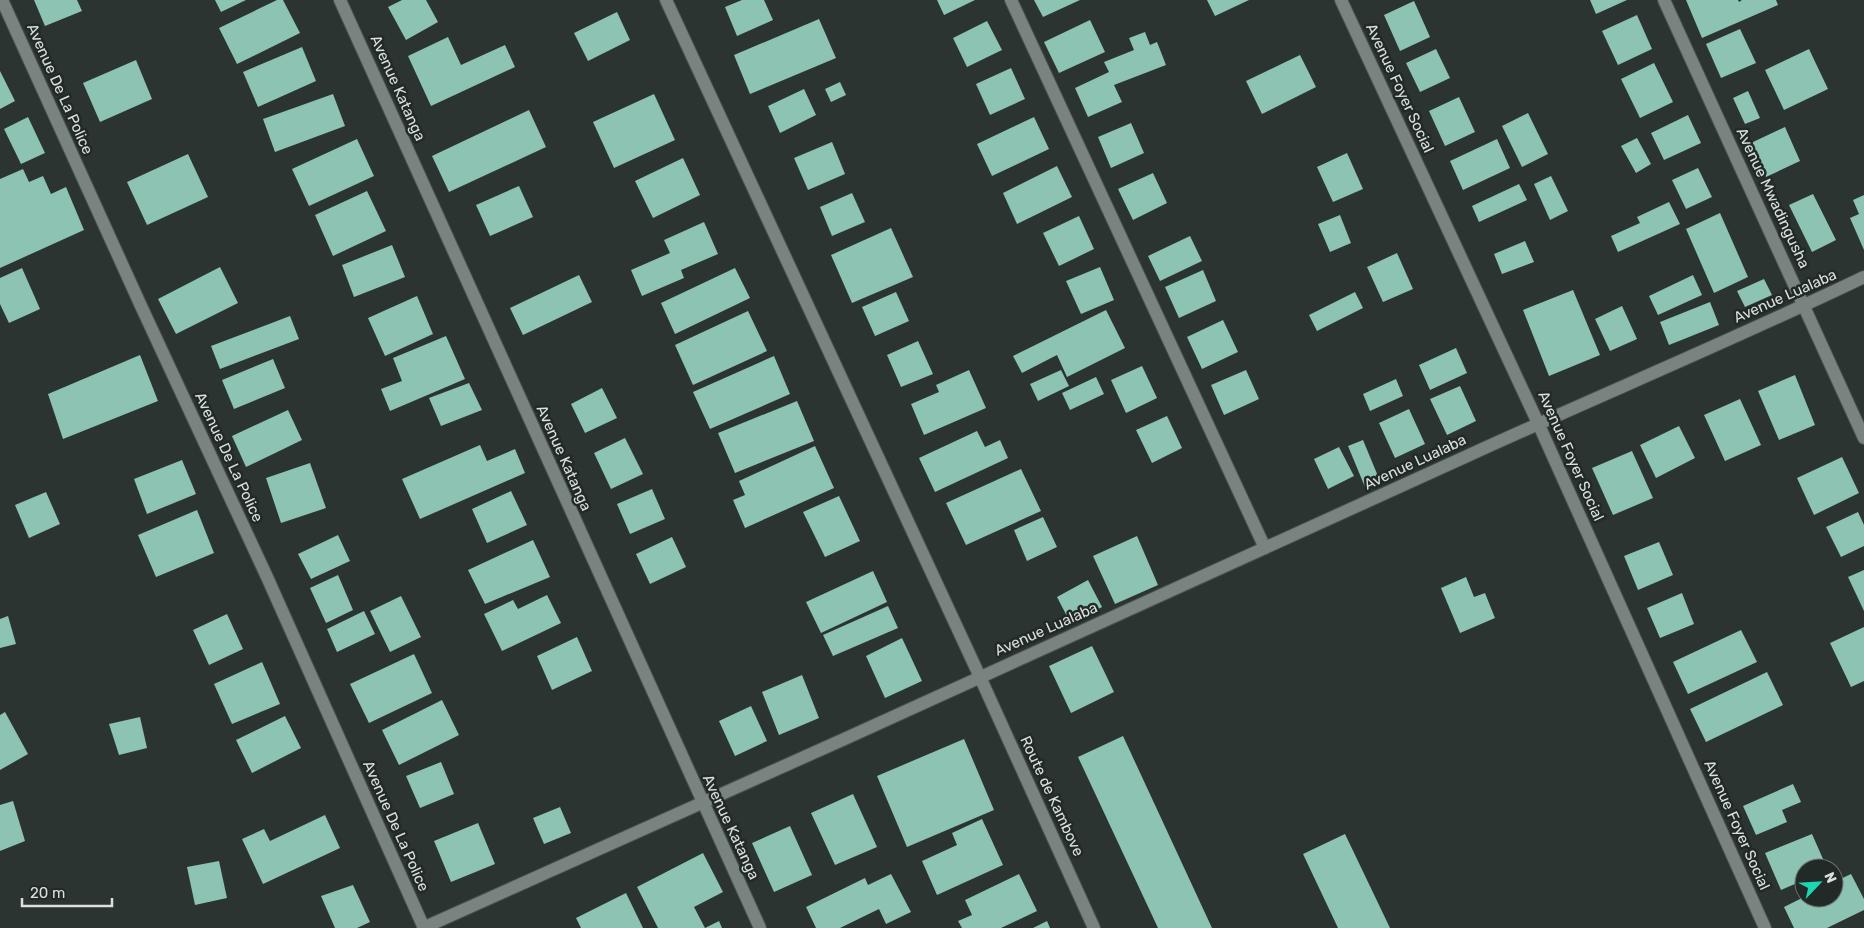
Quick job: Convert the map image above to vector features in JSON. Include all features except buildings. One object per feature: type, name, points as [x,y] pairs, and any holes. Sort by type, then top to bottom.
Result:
[{"type":"street","name":"Avenue De La Police","points":[[2,0],[267,577],[424,928]]},
{"type":"street","name":"Avenue Katanga","points":[[340,0],[760,928]]},
{"type":"street","name":"Route de Kambove","points":[[666,0],[980,677],[1094,928]]},
{"type":"street","points":[[1011,0],[1265,548]]},
{"type":"street","name":"Avenue Foyer Social","points":[[1341,0],[1538,423],[1765,928]]},
{"type":"street","name":"Avenue Mwadingusha","points":[[1664,0],[1864,438]]},
{"type":"street","name":"Avenue Lualaba","points":[[424,928],[1538,423],[1805,306],[1864,277]]}]
